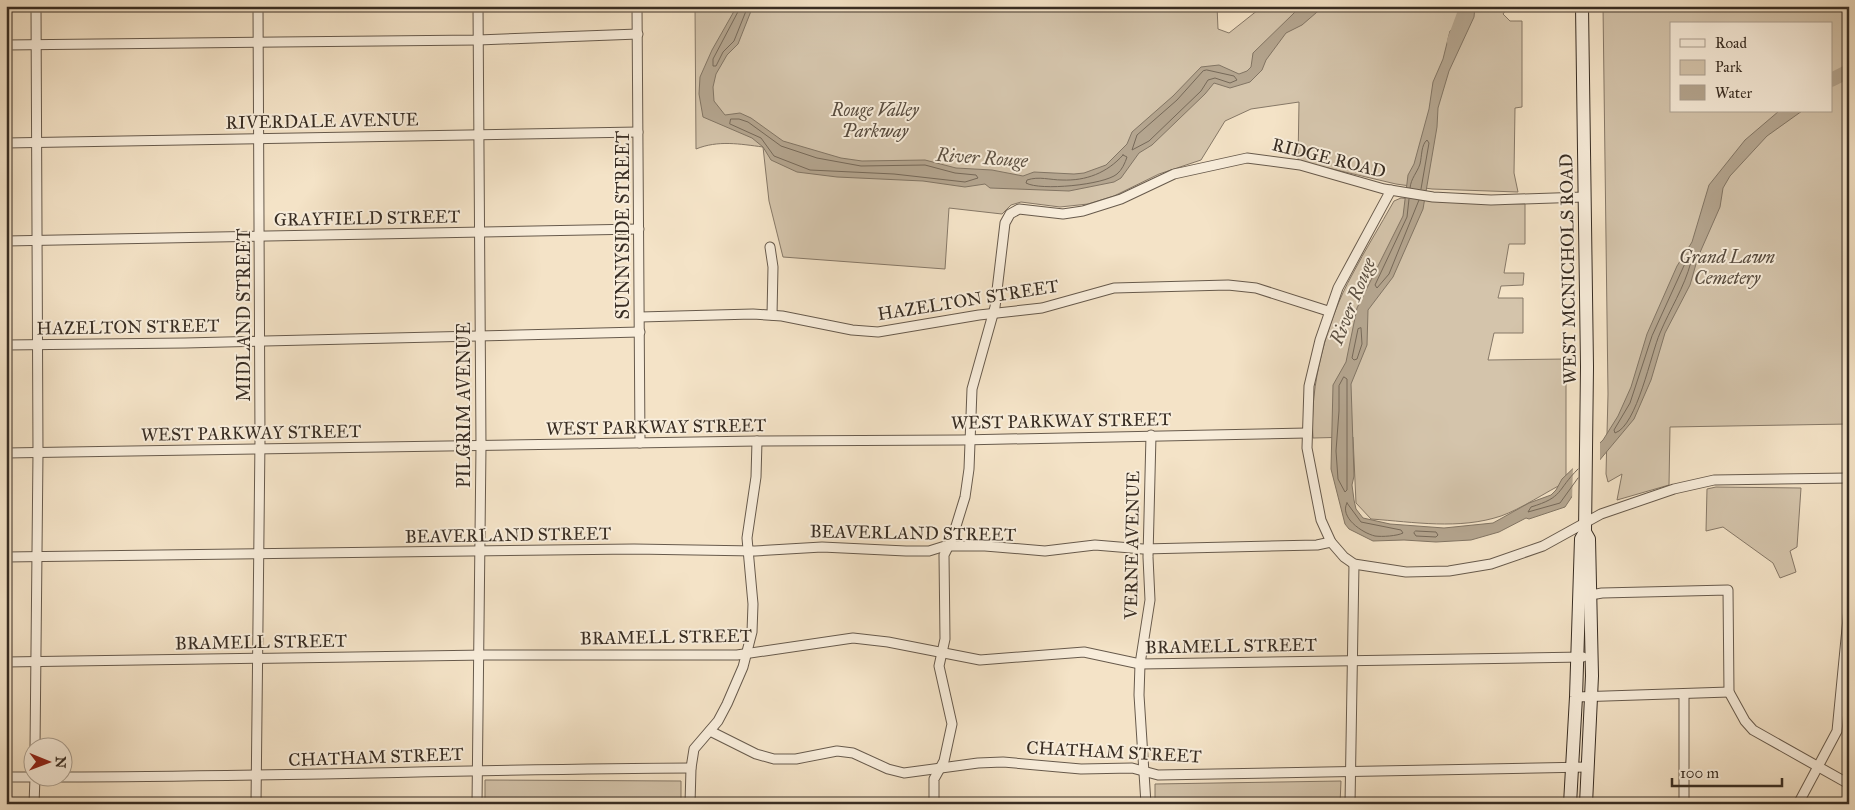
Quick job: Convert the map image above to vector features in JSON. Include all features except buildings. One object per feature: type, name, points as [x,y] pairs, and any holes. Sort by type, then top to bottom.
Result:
[{"type":"main road","name":"WEST MCNICHOLS ROAD","points":[[1582,6],[1587,446],[1585,523],[1581,539],[1592,657],[1586,804]]},
{"type":"main road","name":"WEST MCNICHOLS ROAD","points":[[1570,804],[1577,657],[1585,596]]},
{"type":"street","points":[[35,738],[38,453],[36,6]]},
{"type":"street","name":"MIDLAND STREET","points":[[256,804],[260,555],[258,6]]},
{"type":"street","name":"PILGRIM AVENUE","points":[[477,804],[481,446],[478,6]]},
{"type":"street","name":"SUNNYSIDE STREET","points":[[638,6],[640,443]]},
{"type":"street","points":[[6,45],[478,40],[638,34]]},
{"type":"street","name":"RIVERDALE AVENUE","points":[[6,143],[638,132]]},
{"type":"street","name":"RIDGE ROAD","points":[[994,314],[1006,223],[1010,214],[1016,210],[1027,208],[1063,214],[1083,211],[1121,199],[1174,174],[1248,158],[1300,165],[1394,191],[1433,197],[1491,200],[1584,197]]},
{"type":"street","points":[[1394,191],[1348,268],[1328,311],[1313,365],[1307,402],[1307,448],[1321,520],[1331,542],[1344,557],[1354,564],[1406,572],[1449,571],[1491,564],[1543,546],[1601,514],[1693,484],[1714,480],[1849,478]]},
{"type":"street","name":"GRAYFIELD STREET","points":[[6,241],[639,229]]},
{"type":"street","points":[[770,247],[773,267],[772,315]]},
{"type":"street","name":"HAZELTON STREET","points":[[640,317],[772,315],[807,319],[852,330],[878,332],[1042,308],[1114,288],[1228,285],[1256,288],[1328,311]]},
{"type":"street","points":[[934,804],[934,779],[940,769],[950,738],[952,724],[939,666],[945,639],[944,555],[964,497],[969,468],[972,389],[994,314]]},
{"type":"street","name":"HAZELTON STREET","points":[[6,345],[640,332]]},
{"type":"street","name":"WEST PARKWAY STREET","points":[[6,453],[758,441],[970,440],[1306,433]]},
{"type":"street","name":"VERNE AVENUE","points":[[1146,804],[1138,695],[1140,664],[1150,600],[1148,549],[1151,435]]},
{"type":"street","points":[[690,804],[691,768],[696,745],[710,731],[727,704],[747,654],[753,615],[747,551],[747,528],[756,477],[758,441]]},
{"type":"street","name":"BEAVERLAND STREET","points":[[6,558],[634,549],[747,551],[822,547],[906,551],[929,550],[948,546],[985,546],[1046,551],[1104,545],[1148,549],[1317,545],[1331,542]]},
{"type":"street","points":[[1350,804],[1354,564]]},
{"type":"street","points":[[1585,596],[1602,593],[1728,590],[1729,692],[1745,721],[1754,730],[1849,784]]},
{"type":"street","points":[[1798,804],[1836,731],[1849,608]]},
{"type":"street","name":"BRAMELL STREET","points":[[6,662],[479,655],[747,654],[854,638],[888,642],[980,660],[1084,652],[1140,664],[1592,657]]},
{"type":"street","points":[[1576,697],[1729,692]]},
{"type":"street","points":[[1684,694],[1684,804]]},
{"type":"street","name":"CHATHAM STREET","points":[[710,731],[756,754],[774,759],[796,759],[837,751],[859,755],[888,769],[904,772],[978,763],[1003,762],[1081,769],[1132,768],[1158,775],[1588,767]]},
{"type":"street","name":"CHATHAM STREET","points":[[72,777],[257,776],[477,770],[691,768]]},
{"type":"street","points":[[6,777],[22,777]]},
{"type":"street","points":[[34,788],[34,804]]},
{"type":"green space","name":"Rouge Valley Parkway","points":[[695,6],[1217,6],[1218,29],[1229,33],[1263,6],[1509,6],[1503,14],[1510,21],[1522,21],[1522,107],[1515,108],[1514,173],[1518,192],[1432,189],[1396,184],[1298,161],[1299,102],[1251,109],[1225,121],[1201,160],[1159,174],[1114,196],[1088,204],[1060,207],[1021,202],[1011,205],[1002,214],[949,208],[945,269],[783,257],[769,201],[763,147],[713,144],[696,149]]},
{"type":"green space","name":"Grand Lawn Cemetery","points":[[1603,6],[1849,6],[1849,424],[1670,427],[1669,485],[1617,500],[1622,474],[1608,482],[1606,474],[1608,394]]},
{"type":"green space","points":[[1401,198],[1443,202],[1525,204],[1525,244],[1509,244],[1504,273],[1524,273],[1523,285],[1501,286],[1498,298],[1523,298],[1523,333],[1494,333],[1488,360],[1566,359],[1566,482],[1501,516],[1469,523],[1453,524],[1371,519],[1356,503],[1353,437],[1313,438],[1314,397],[1317,375],[1335,312],[1357,266],[1394,201]]},
{"type":"green space","points":[[1716,487],[1801,488],[1797,547],[1790,551],[1796,572],[1780,578],[1773,563],[1723,527],[1706,531],[1707,489]]},
{"type":"green space","points":[[485,780],[681,781],[681,804],[485,804]]},
{"type":"green space","points":[[1341,781],[1340,804],[1155,804],[1155,784]]},
{"type":"water","points":[[737,6],[753,6],[738,44],[727,55],[716,74],[713,87],[714,101],[725,115],[740,113],[751,118],[783,141],[841,158],[862,161],[925,160],[956,168],[992,170],[1023,176],[1034,172],[1084,173],[1106,165],[1127,144],[1132,132],[1173,96],[1201,67],[1219,65],[1239,74],[1247,71],[1251,67],[1253,53],[1301,6],[1324,6],[1302,25],[1286,33],[1266,60],[1262,70],[1250,82],[1230,88],[1214,83],[1152,145],[1139,153],[1121,178],[1114,182],[1069,191],[990,188],[985,184],[965,187],[923,181],[837,177],[797,172],[771,160],[763,147],[752,138],[703,117],[699,94],[700,77],[712,50]]},
{"type":"water","points":[[1470,6],[1475,6],[1474,17],[1449,71],[1438,108],[1437,127],[1423,209],[1393,277],[1368,310],[1367,345],[1351,384],[1354,476],[1352,485],[1356,509],[1363,518],[1390,524],[1444,528],[1493,523],[1529,503],[1551,495],[1562,479],[1603,440],[1618,416],[1631,387],[1647,334],[1677,266],[1692,242],[1709,185],[1745,140],[1778,112],[1801,112],[1767,136],[1730,176],[1723,188],[1720,207],[1698,257],[1690,285],[1665,333],[1651,380],[1634,419],[1583,480],[1565,507],[1529,519],[1526,518],[1499,532],[1471,540],[1436,542],[1373,541],[1349,529],[1345,524],[1331,469],[1333,385],[1346,362],[1357,308],[1403,216],[1408,175],[1414,164],[1429,109],[1433,82],[1443,59],[1450,31],[1466,20]]},
{"type":"pier","points":[[1600,440],[1600,464],[1585,481],[1572,502],[1573,464]]},
{"type":"waterway","name":"River Rouge","points":[[1454,41],[1467,6]]},
{"type":"waterway","name":"River Rouge","points":[[1832,80],[1849,71]]}]
